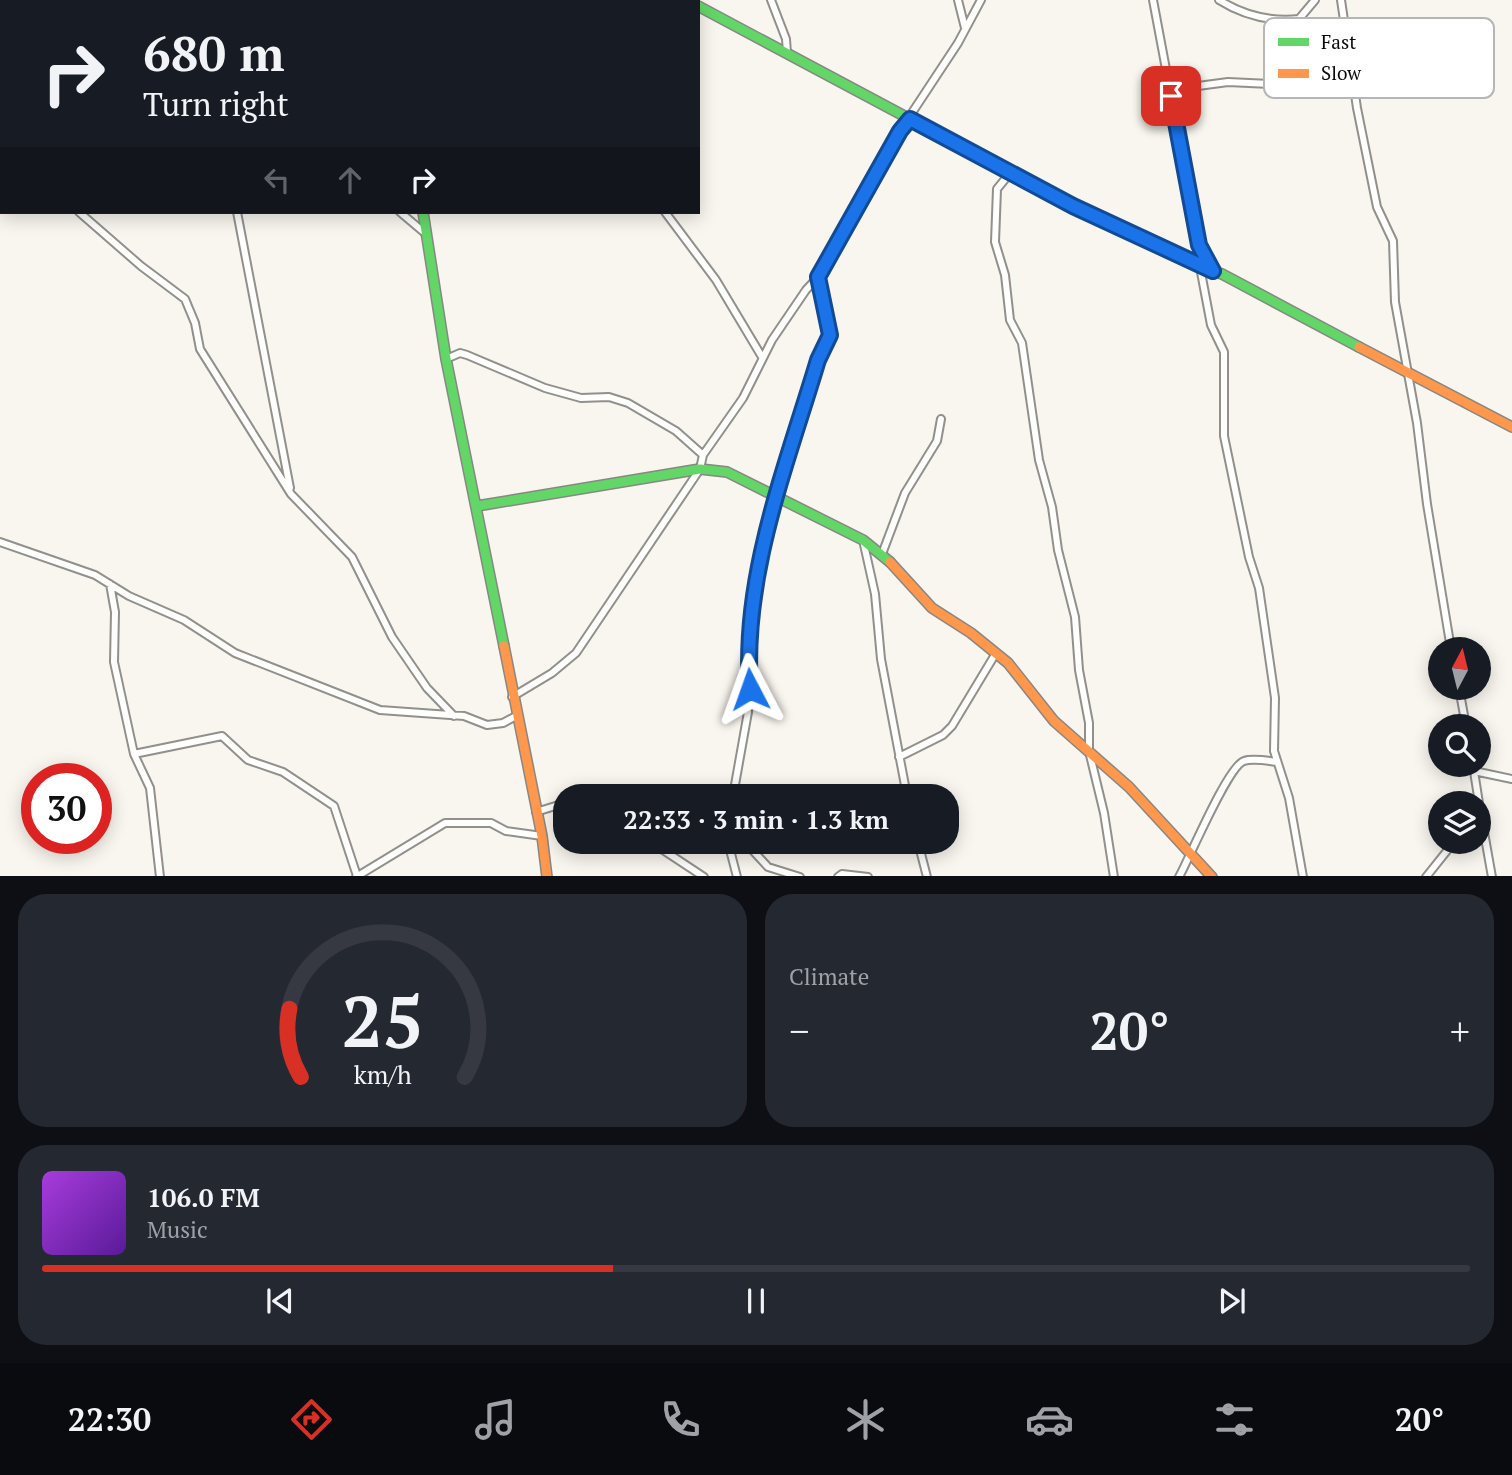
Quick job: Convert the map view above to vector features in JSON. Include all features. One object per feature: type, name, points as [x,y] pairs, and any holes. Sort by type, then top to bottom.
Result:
[{"type":"street","points":[[771,0],[786,39],[787,53]]},
{"type":"street","points":[[958,0],[965,29]]},
{"type":"street","points":[[512,697],[552,673],[576,653],[700,469],[704,455],[743,398],[762,357],[806,290],[818,277],[900,131],[910,119],[981,0]]},
{"type":"street","points":[[1153,0],[1199,245],[1213,271]]},
{"type":"street","points":[[1219,0],[1239,13],[1271,18]]},
{"type":"street","points":[[1300,18],[1315,0]]},
{"type":"street","points":[[1341,0],[1343,18]]},
{"type":"street","points":[[700,7],[1010,173],[1213,271],[1512,427]]},
{"type":"street","points":[[1171,96],[1198,86],[1228,82],[1264,84]]},
{"type":"street","points":[[1356,98],[1377,207],[1393,241],[1395,302],[1409,373],[1449,637]]},
{"type":"street","points":[[1010,173],[997,189],[995,242],[1005,275],[1010,320],[1022,343],[1039,460],[1052,507],[1058,550],[1075,617],[1079,670],[1090,723],[1089,751],[1104,813],[1114,876]]},
{"type":"street","points":[[81,214],[141,266],[185,299],[195,323],[200,349],[291,494],[352,557],[392,638],[427,688],[454,716]]},
{"type":"street","points":[[237,214],[291,494]]},
{"type":"street","points":[[402,214],[428,235]]},
{"type":"street","points":[[423,214],[446,359],[542,836],[547,876]]},
{"type":"street","points":[[666,214],[727,296],[762,357]]},
{"type":"street","points":[[1200,267],[1211,325],[1224,352],[1224,436],[1265,620],[1275,698],[1274,743],[1277,762],[1289,798],[1303,876]]},
{"type":"street","points":[[735,784],[748,712],[748,633],[760,552],[818,360],[830,335],[818,277]]},
{"type":"street","points":[[446,359],[460,353],[545,388],[581,398],[617,399],[663,423],[704,455]]},
{"type":"street","points":[[882,554],[905,493],[937,441],[941,419]]},
{"type":"street","points":[[477,506],[700,469],[727,472],[778,497],[863,540],[882,554],[932,608],[996,653],[1054,721],[1129,787],[1211,876]]},
{"type":"street","points":[[863,540],[875,594],[881,659],[905,784]]},
{"type":"street","points":[[0,542],[95,575],[184,620],[236,653],[380,710],[454,716],[487,725],[503,723],[516,716]]},
{"type":"street","points":[[110,584],[114,611],[114,662],[134,754],[149,788],[160,876]]},
{"type":"street","points":[[899,757],[943,735],[952,726],[996,653]]},
{"type":"street","points":[[134,754],[222,736],[248,760],[283,772],[334,806],[356,876],[445,823],[491,823],[506,831],[542,836]]},
{"type":"street","points":[[1180,876],[1212,806],[1238,764],[1246,760],[1277,762]]},
{"type":"street","points":[[1491,773],[1512,779]]},
{"type":"street","points":[[536,812],[553,807]]},
{"type":"street","points":[[669,854],[702,876]]},
{"type":"street","points":[[730,854],[737,876]]},
{"type":"street","points":[[756,854],[768,867],[797,876]]},
{"type":"street","points":[[921,854],[927,876]]},
{"type":"street","points":[[1427,876],[1444,854]]},
{"type":"street","points":[[1488,854],[1492,876]]},
{"type":"street","points":[[839,876],[859,876]]},
{"type":"traffic: fast","points":[[700,7],[1073,206],[1200,267],[1222,274],[1359,347]]},
{"type":"traffic: fast","points":[[423,214],[446,359],[504,646]]},
{"type":"traffic: fast","points":[[477,506],[700,469],[727,472],[863,540],[890,562]]},
{"type":"traffic: slow","points":[[1359,347],[1512,427]]},
{"type":"traffic: slow","points":[[890,562],[932,608],[971,633],[1008,663],[1054,721],[1129,787],[1211,876]]},
{"type":"traffic: slow","points":[[504,646],[542,836],[547,876]]},
{"type":"route","points":[[750,689],[748,633],[760,552],[818,360],[830,335],[818,277],[900,131],[910,119],[1073,206],[1213,271],[1199,245],[1171,96]]}]
